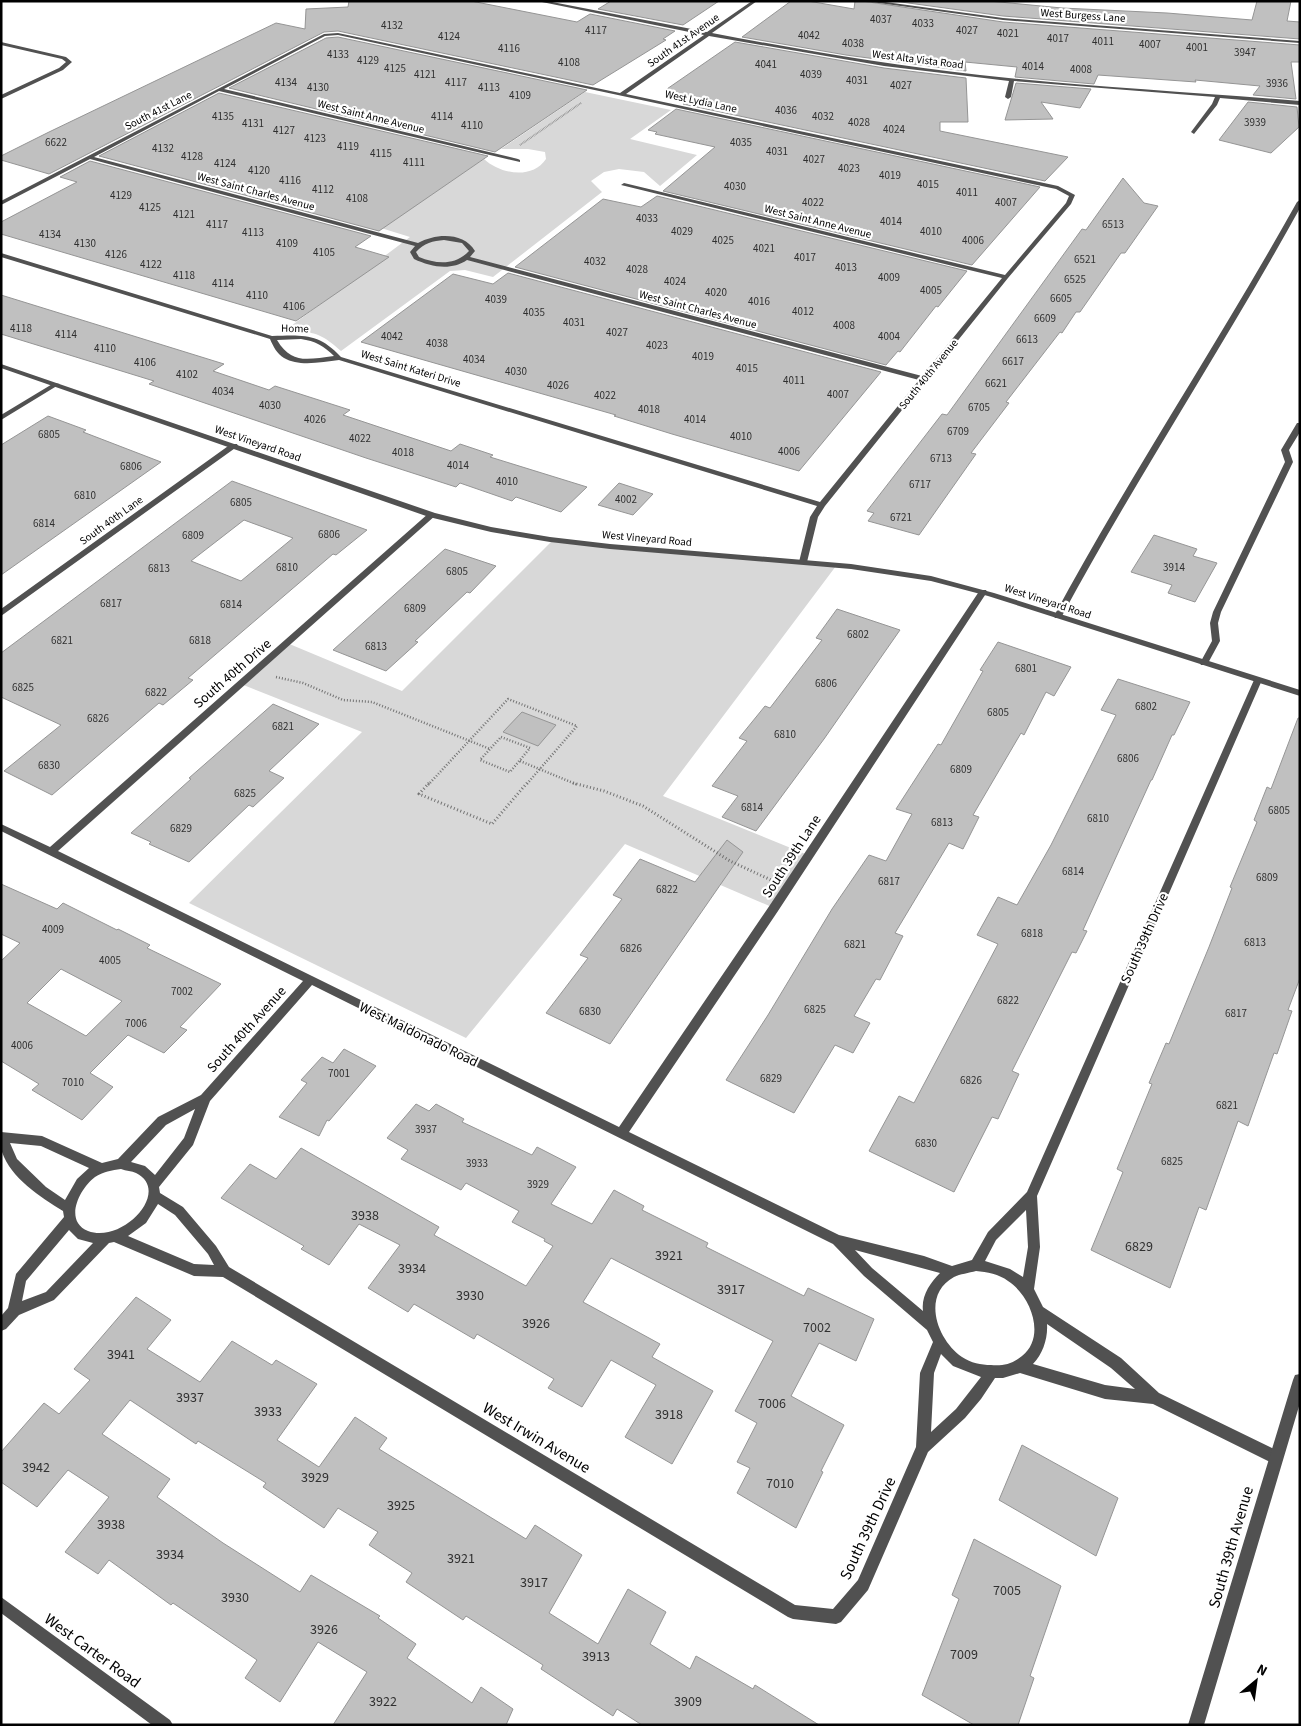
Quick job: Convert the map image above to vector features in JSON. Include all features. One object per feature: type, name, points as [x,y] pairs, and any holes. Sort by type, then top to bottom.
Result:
[{"type":"street","name":"West Alta Vista Road","points":[[539,1],[845,59],[1012,80],[1219,95],[1300,104]]},
{"type":"street","points":[[568,7],[578,1]]},
{"type":"street","name":"South 41st Avenue","points":[[622,94],[755,1]]},
{"type":"street","name":"West Burgess Lane","points":[[866,1],[1003,19],[1300,42]]},
{"type":"street","name":"West Lydia Lane","points":[[324,35],[338,34],[622,94],[1058,188],[1072,195]]},
{"type":"street","name":"South 41st Lane","points":[[1,203],[324,35]]},
{"type":"street","points":[[1,43],[64,58],[69,62],[61,69],[1,97]]},
{"type":"street","points":[[1008,97],[1012,80]]},
{"type":"street","name":"West Saint Anne Avenue","points":[[220,90],[518,162]]},
{"type":"street","points":[[1194,132],[1215,104],[1219,95]]},
{"type":"street","name":"West Saint Charles Avenue","points":[[89,157],[418,245],[437,239],[459,239],[469,244],[472,251],[468,258],[924,379]]},
{"type":"street","name":"West Saint Anne Avenue","points":[[624,185],[1006,277]]},
{"type":"street","points":[[1,192],[15,196]]},
{"type":"street","name":"South 40th Avenue","points":[[803,562],[814,516],[822,505],[1006,277],[1069,204],[1072,195]]},
{"type":"street","points":[[1058,616],[1101,537],[1239,309],[1300,202]]},
{"type":"street","points":[[418,245],[413,252],[416,258],[426,263],[441,265],[456,263],[468,258]]},
{"type":"street","points":[[1,256],[272,338]]},
{"type":"street","name":"West Saint Kateri Drive","points":[[272,338],[283,354],[291,358],[306,360],[340,358],[822,505]]},
{"type":"street","name":"Home","points":[[272,338],[314,338],[327,344],[340,358]]},
{"type":"street","name":"West Vineyard Road","points":[[1,366],[432,515],[469,526],[553,540],[803,562],[913,575],[983,592],[1300,693]]},
{"type":"street","points":[[1,418],[56,384]]},
{"type":"street","points":[[1204,663],[1216,641],[1214,623],[1217,612],[1275,495],[1289,462],[1285,450],[1300,425]]},
{"type":"street","name":"South 40th Lane","points":[[1,613],[234,446]]},
{"type":"street","name":"South 40th Drive","points":[[50,852],[432,515]]},
{"type":"street","name":"South 39th Lane","points":[[621,1134],[788,887],[983,592]]},
{"type":"street","name":"South 39th Drive","points":[[976,1265],[992,1236],[1031,1196],[1258,680]]},
{"type":"street","name":"West Maldonado Road","points":[[1,827],[838,1240],[924,1262],[950,1271]]},
{"type":"street","name":"South 40th Avenue","points":[[121,1164],[162,1121],[204,1098],[310,980]]},
{"type":"street","name":"South 40th Avenue","points":[[154,1190],[189,1141],[204,1098]]},
{"type":"street","points":[[14,1310],[20,1278],[69,1214],[72,1196],[89,1175],[101,1168],[121,1164],[133,1165],[142,1169],[149,1176],[154,1190],[151,1209],[143,1221],[131,1231],[111,1238],[93,1238],[82,1235],[74,1228],[69,1214],[13,1163],[2,1138],[42,1141],[101,1168]]},
{"type":"street","name":"West Irwin Avenue","points":[[154,1190],[179,1211],[212,1250],[225,1271],[793,1612],[836,1617]]},
{"type":"street","name":"South 39th Drive","points":[[1028,1290],[1034,1247],[1031,1196]]},
{"type":"street","points":[[1,1325],[14,1310],[50,1296],[111,1238]]},
{"type":"street","name":"West Irwin Avenue","points":[[111,1238],[194,1270],[225,1271]]},
{"type":"street","name":"West Maldonado Road","points":[[838,1240],[868,1272],[930,1325]]},
{"type":"street","points":[[976,1265],[990,1267],[1017,1279],[1028,1290],[1040,1312],[1042,1328],[1040,1344],[1032,1357],[1019,1366],[1006,1371],[991,1373],[971,1368],[953,1358],[938,1344],[930,1325],[928,1309],[931,1294],[939,1281],[950,1271],[976,1265]]},
{"type":"street","points":[[1040,1312],[1116,1363],[1154,1398],[1275,1457]]},
{"type":"street","name":"South 39th Drive","points":[[836,1617],[863,1585],[922,1448],[928,1373],[938,1344]]},
{"type":"street","points":[[1019,1366],[1106,1392],[1154,1398]]},
{"type":"street","name":"South 39th Drive","points":[[922,1448],[954,1422],[978,1396],[991,1373]]},
{"type":"street","name":"South 39th Avenue","points":[[1196,1725],[1275,1457],[1300,1380]]},
{"type":"street","name":"West Carter Road","points":[[1,1604],[165,1725]]},
{"type":"path","points":[[501,158],[600,90]]},
{"type":"path","points":[[258,669],[274,677],[303,683],[343,700],[372,702],[490,749]]},
{"type":"path","points":[[508,699],[577,726],[492,824],[419,794],[469,740],[508,699]]},
{"type":"path","points":[[501,737],[530,748],[520,761],[510,772],[480,760],[501,737]]},
{"type":"path","points":[[520,761],[571,783],[643,806],[730,861],[788,887]]},
{"type":"shaded area","points":[[585,92],[671,110],[630,139],[697,155],[660,186],[644,172],[619,169],[604,172],[591,181],[602,192],[493,277],[465,270],[450,271],[341,351],[327,339],[308,332],[283,332],[410,237],[381,228],[484,159],[498,168],[507,171],[524,172],[540,166],[546,159],[545,152],[528,149],[501,149]]},
{"type":"shaded area","points":[[553,540],[836,566],[663,796],[808,855],[774,908],[625,844],[466,1038],[189,903],[362,732],[241,684],[287,643],[402,691]]},
{"type":"building","points":[[349,1],[471,1],[577,22],[590,14],[675,31],[663,39],[666,40],[593,85],[338,31],[324,32],[49,174],[1,160],[1,156],[49,132],[276,23],[305,29],[306,9],[348,7]]},
{"type":"building","points":[[611,1],[719,1],[683,25],[598,9]]},
{"type":"building","points":[[791,1],[808,1],[854,9],[855,1],[862,1],[1003,22],[1300,45],[1300,62],[1291,62],[1296,99],[1253,95],[1260,86],[1195,80],[1196,82],[1098,75],[1094,84],[1015,77],[1017,67],[965,62],[966,71],[846,55],[742,37]]},
{"type":"building","points":[[894,1],[989,1],[1062,8],[1167,13],[1252,20],[1257,1],[1291,1],[1287,21],[1300,22],[1300,39],[1003,16]]},
{"type":"building","points":[[338,37],[587,90],[495,152],[229,88],[326,38]]},
{"type":"building","points":[[735,42],[884,68],[966,78],[968,122],[940,122],[940,131],[1068,157],[1045,181],[683,104],[693,97],[664,91]]},
{"type":"building","points":[[1016,83],[1091,89],[1080,108],[1041,102],[1053,119],[1005,120]]},
{"type":"building","points":[[219,93],[488,156],[379,231],[99,156]]},
{"type":"building","points":[[1248,102],[1297,107],[1299,127],[1271,153],[1219,140]]},
{"type":"building","points":[[676,109],[1040,187],[972,265],[663,191],[715,147],[655,134],[657,132],[648,130]]},
{"type":"building","points":[[90,161],[371,236],[355,247],[389,257],[296,321],[1,234],[1,222],[77,182],[60,177]]},
{"type":"building","points":[[1123,178],[1144,203],[1158,206],[1125,253],[1121,253],[1080,312],[1076,312],[1062,333],[1060,332],[1006,402],[1009,403],[971,453],[976,454],[919,535],[868,521],[874,513],[867,511],[942,414],[947,415],[1082,229],[1086,230]]},
{"type":"building","points":[[657,196],[967,271],[938,307],[936,306],[900,352],[898,351],[886,365],[515,267],[603,199],[641,207]]},
{"type":"building","points":[[508,273],[881,372],[799,471],[614,416],[616,415],[361,342],[453,274],[493,284]]},
{"type":"building","points":[[1,295],[224,364],[213,371],[269,390],[275,386],[350,410],[343,415],[451,451],[460,444],[493,455],[490,457],[587,487],[561,512],[516,497],[512,501],[460,483],[456,487],[366,458],[149,384],[154,381],[1,334]]},
{"type":"building","points":[[48,416],[86,430],[83,432],[161,462],[1,575],[1,445]]},
{"type":"building","points":[[232,481],[367,530],[336,555],[333,554],[188,678],[193,680],[163,705],[159,703],[52,795],[4,771],[61,725],[1,697],[1,653]],"holes":[[[244,520],[293,538],[241,581],[191,561]]]},
{"type":"building","points":[[619,483],[653,494],[633,515],[598,505]]},
{"type":"building","points":[[1154,535],[1197,549],[1193,556],[1217,563],[1195,602],[1168,593],[1172,585],[1131,572]]},
{"type":"building","points":[[445,549],[496,566],[470,593],[467,592],[415,641],[418,642],[386,671],[333,650]]},
{"type":"building","points":[[837,609],[900,630],[824,739],[756,831],[722,817],[738,796],[712,786],[747,741],[739,738],[765,706],[770,708],[822,640],[816,638]]},
{"type":"building","points":[[998,642],[1071,667],[1054,696],[1046,692],[1024,735],[1021,733],[973,815],[979,817],[963,849],[949,843],[895,933],[903,936],[880,980],[876,979],[854,1016],[870,1023],[853,1053],[835,1045],[794,1113],[726,1080],[832,909],[869,855],[886,861],[912,814],[896,809],[938,744],[941,745],[983,671],[980,670]]},
{"type":"building","points":[[1118,679],[1190,702],[1174,735],[1172,735],[1083,930],[1087,931],[1076,953],[1072,952],[1012,1071],[1019,1074],[998,1119],[992,1117],[954,1192],[869,1151],[899,1096],[914,1103],[998,944],[977,935],[998,897],[1017,905],[1051,845],[1116,715],[1101,710]]},
{"type":"building","points":[[273,704],[319,724],[269,771],[284,778],[253,807],[249,805],[189,862],[149,844],[151,842],[131,833],[191,779],[189,778]]},
{"type":"building","points":[[522,712],[556,725],[538,746],[503,732]]},
{"type":"building","points":[[1298,718],[1300,718],[1300,978],[1288,1010],[1292,1011],[1277,1054],[1274,1053],[1248,1126],[1238,1121],[1206,1210],[1199,1207],[1170,1288],[1091,1250],[1123,1172],[1117,1169],[1152,1084],[1149,1083],[1166,1043],[1169,1044],[1209,947],[1232,888],[1230,887],[1257,822],[1254,820],[1267,787],[1271,789]]},
{"type":"building","points":[[727,840],[743,852],[610,1044],[546,1013],[588,958],[580,955],[622,899],[613,895],[640,859],[695,882]]},
{"type":"building","points":[[1,884],[57,909],[63,903],[150,945],[147,948],[221,984],[180,1027],[187,1030],[164,1053],[128,1035],[90,1073],[113,1087],[82,1120],[32,1090],[39,1084],[1,1061],[1,961],[20,943],[1,934]],"holes":[[[61,969],[122,1001],[86,1036],[27,1003]]]},
{"type":"building","points":[[344,1049],[376,1066],[329,1121],[327,1120],[319,1136],[279,1117],[307,1083],[301,1080],[322,1057],[333,1063]]},
{"type":"building","points":[[416,1104],[429,1111],[436,1104],[464,1119],[462,1122],[532,1155],[537,1147],[576,1167],[551,1204],[592,1224],[614,1190],[644,1206],[642,1210],[708,1243],[706,1247],[804,1296],[808,1288],[874,1319],[856,1361],[819,1343],[791,1396],[844,1425],[796,1528],[737,1493],[750,1468],[737,1462],[757,1423],[735,1411],[773,1341],[611,1258],[583,1302],[660,1344],[652,1357],[713,1391],[672,1464],[625,1437],[656,1385],[611,1360],[582,1407],[548,1388],[554,1379],[477,1334],[474,1339],[414,1304],[408,1312],[368,1288],[400,1245],[359,1224],[329,1265],[301,1249],[304,1246],[221,1198],[250,1164],[276,1179],[301,1148],[439,1227],[434,1235],[526,1286],[553,1246],[544,1241],[545,1239],[512,1222],[519,1211],[466,1183],[461,1190],[401,1159],[408,1150],[387,1138]]},
{"type":"building","points":[[136,1297],[171,1320],[147,1349],[200,1382],[232,1341],[272,1365],[276,1360],[317,1384],[277,1440],[319,1467],[355,1417],[387,1438],[379,1449],[526,1539],[535,1525],[582,1555],[549,1613],[598,1644],[628,1589],[666,1612],[650,1644],[690,1669],[696,1656],[753,1689],[755,1685],[819,1725],[642,1725],[617,1709],[613,1716],[541,1669],[543,1665],[466,1616],[463,1620],[406,1582],[412,1573],[369,1545],[378,1532],[338,1508],[324,1528],[263,1487],[266,1483],[198,1441],[196,1444],[130,1400],[102,1434],[170,1479],[157,1497],[223,1543],[300,1592],[311,1575],[380,1616],[378,1618],[416,1644],[407,1658],[472,1703],[481,1687],[513,1709],[506,1725],[333,1725],[367,1672],[318,1642],[280,1702],[245,1678],[257,1660],[173,1603],[171,1605],[109,1560],[98,1574],[65,1552],[109,1497],[68,1470],[37,1507],[1,1482],[1,1452],[44,1403],[59,1414],[90,1380],[74,1369]]},
{"type":"building","points":[[1022,1445],[1118,1498],[1096,1556],[999,1500]]},
{"type":"building","points":[[974,1539],[1061,1586],[1030,1676],[1034,1678],[1018,1725],[974,1725],[922,1695],[959,1599],[952,1595]]}]
